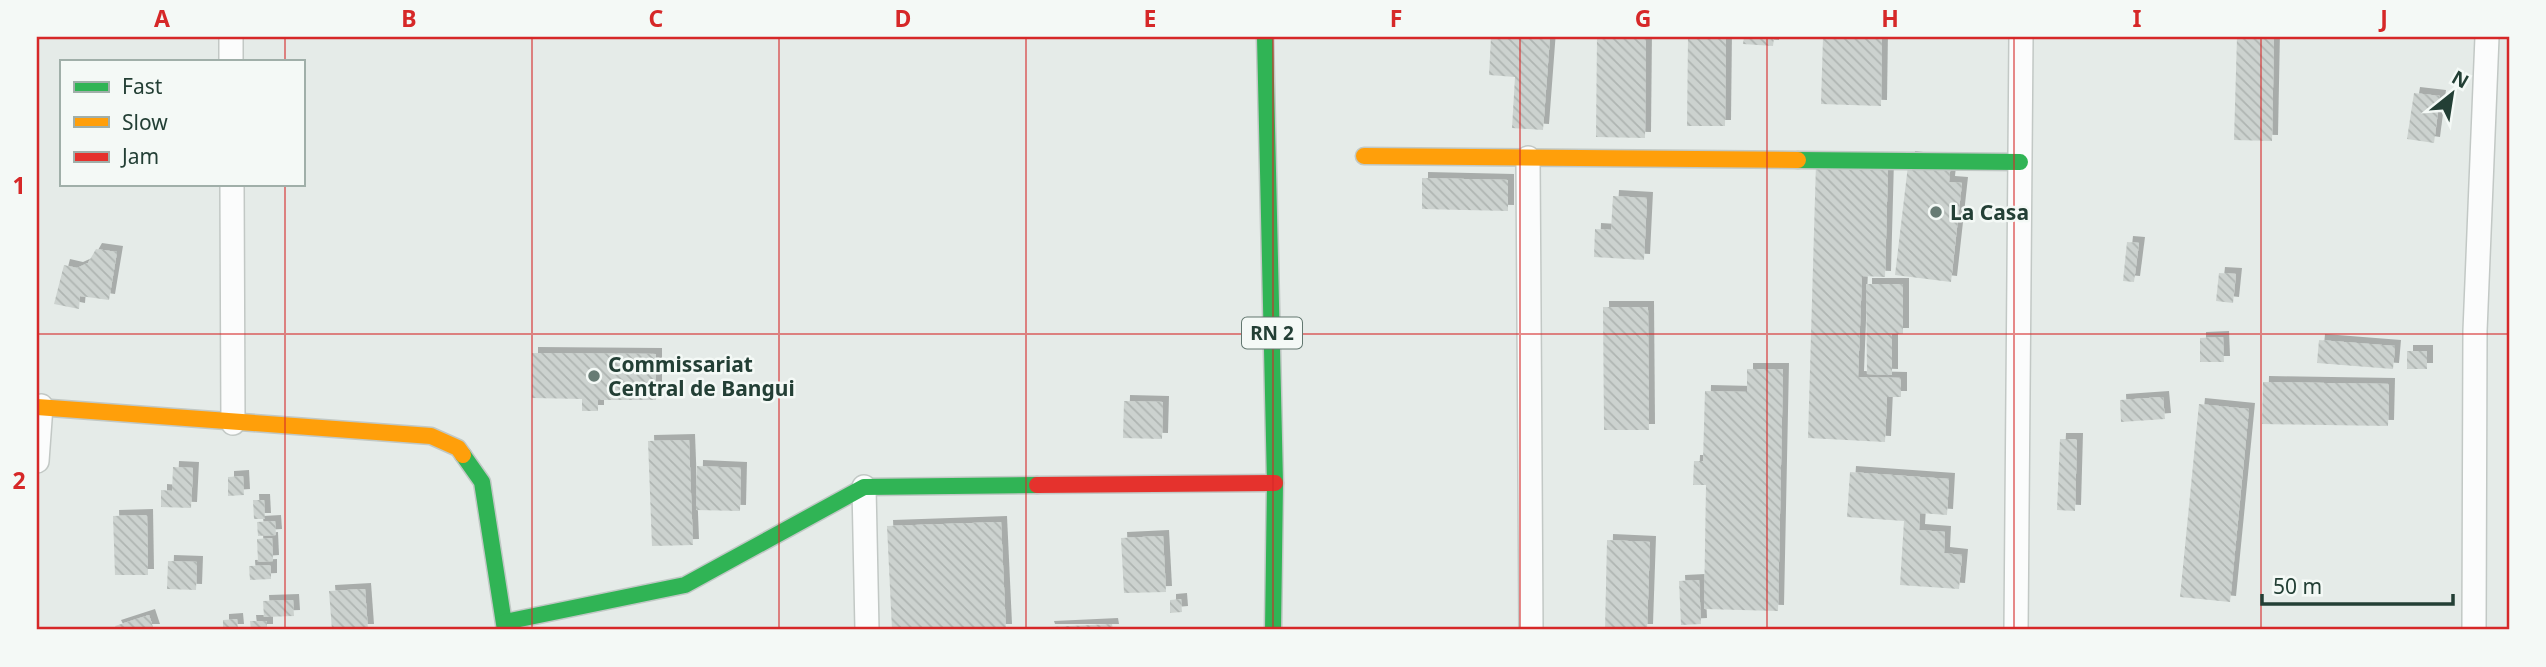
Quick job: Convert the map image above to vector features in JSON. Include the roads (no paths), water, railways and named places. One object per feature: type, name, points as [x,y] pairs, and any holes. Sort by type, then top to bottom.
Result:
[{"type":"street","points":[[231,37],[231,60]]},
{"type":"street","name":"RN 2","points":[[1265,37],[1276,483],[1273,630]]},
{"type":"street","points":[[2016,630],[2021,37]]},
{"type":"street","points":[[2474,630],[2475,331],[2487,37]]},
{"type":"street","points":[[1364,156],[2020,162]]},
{"type":"street","points":[[1528,158],[1531,630]]},
{"type":"street","points":[[232,186],[233,423]]},
{"type":"street","points":[[37,461],[39,407],[431,436],[458,448],[482,482],[505,626],[685,585],[864,487],[1276,483]]},
{"type":"street","points":[[864,487],[867,630]]},
{"type":"place","name":"La Casa","points":[[1936,212]]},
{"type":"place","name":"Commissariat Central de Bangui","points":[[594,376]]}]
